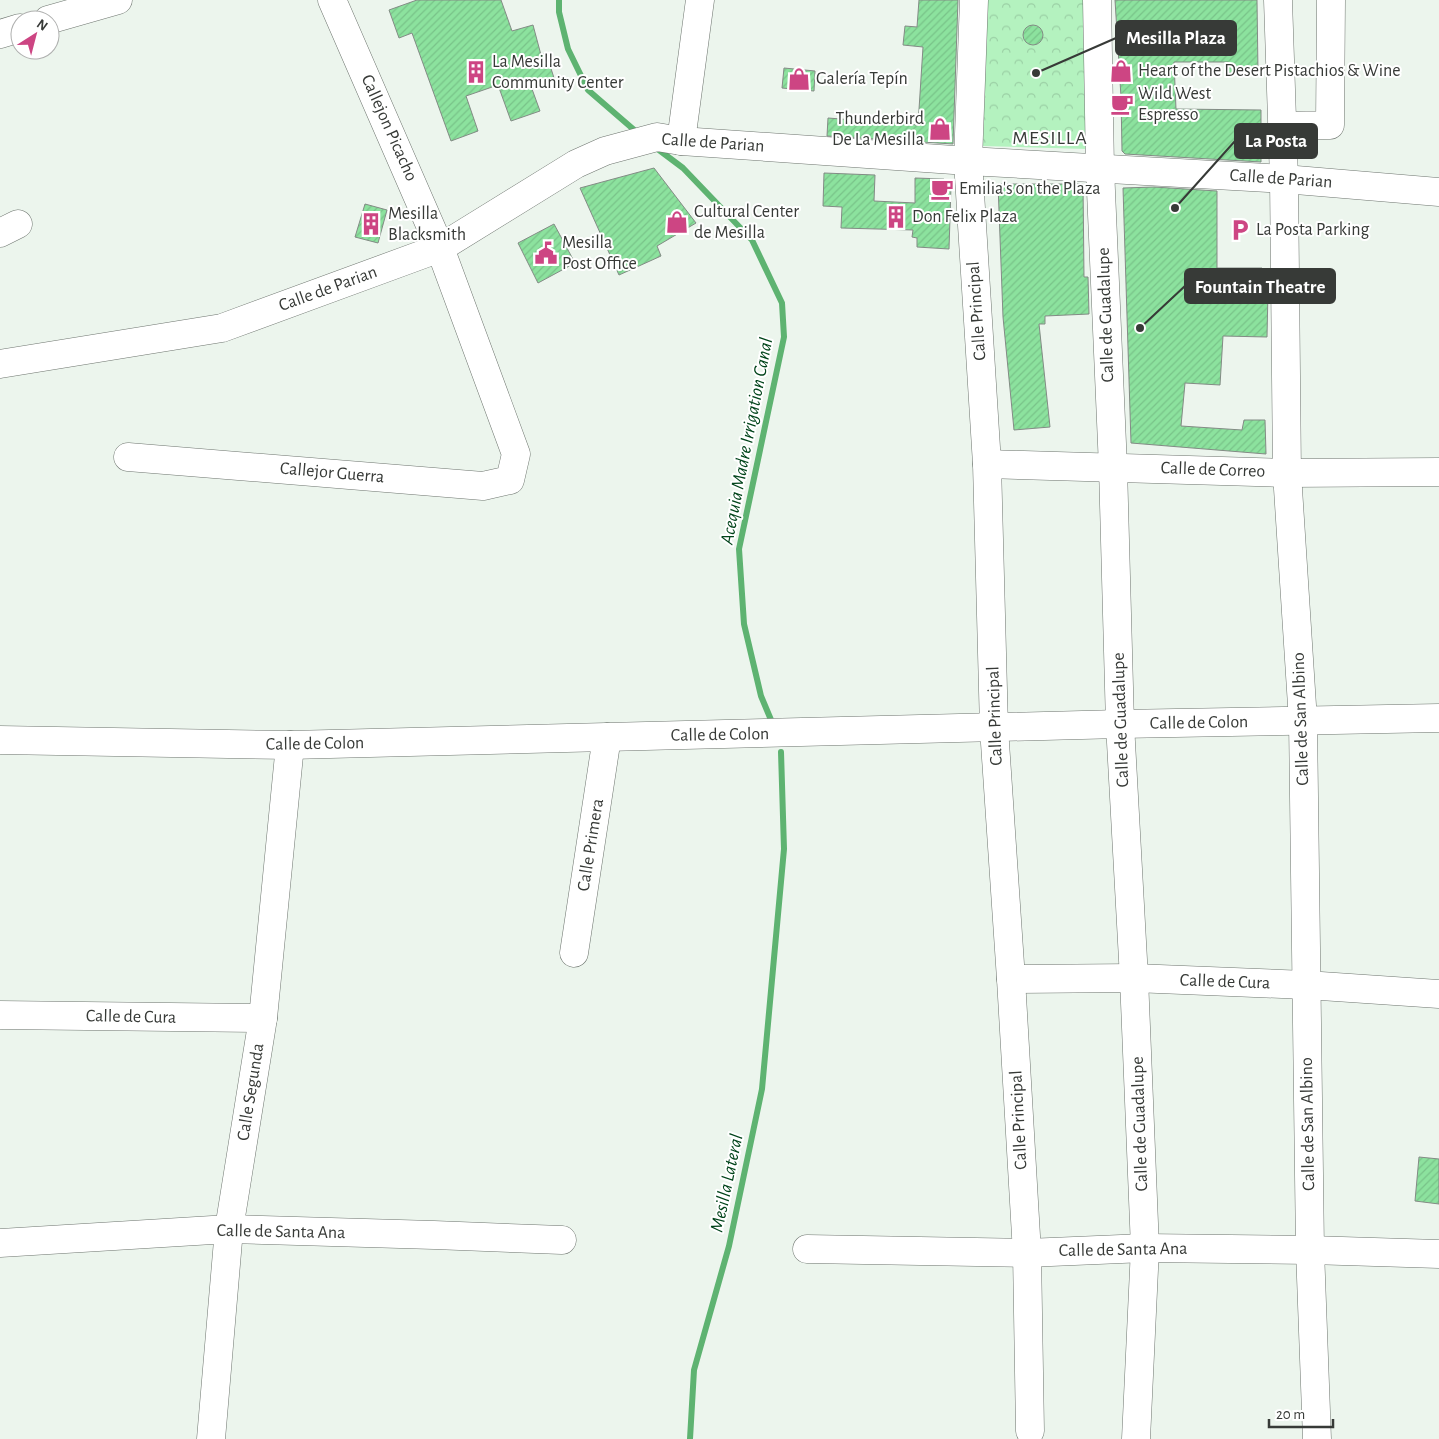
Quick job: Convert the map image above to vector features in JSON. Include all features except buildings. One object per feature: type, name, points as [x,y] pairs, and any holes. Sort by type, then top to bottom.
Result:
[{"type":"street","points":[[60,17],[118,0]]},
{"type":"street","name":"Callejon Picacho","points":[[332,0],[440,248],[516,454]]},
{"type":"street","points":[[681,141],[700,0]]},
{"type":"street","name":"Calle Principal","points":[[974,0],[968,161],[987,464],[994,728],[1027,1253],[1030,1431]]},
{"type":"street","name":"Calle de Guadalupe","points":[[1097,0],[1100,168],[1113,467],[1120,724],[1134,978],[1145,1248],[1136,1439]]},
{"type":"street","name":"Calle de San Albino","points":[[1278,0],[1284,179],[1287,473],[1303,720],[1310,1250],[1318,1439]]},
{"type":"street","points":[[1282,126],[1330,125],[1330,0]]},
{"type":"street","name":"Calle de Parian","points":[[0,364],[222,328],[440,248],[576,164],[605,151],[657,137],[681,141],[968,161],[1284,179],[1439,192]]},
{"type":"street","name":"Callejor Guerra","points":[[128,457],[483,486],[510,480],[516,454]]},
{"type":"street","name":"Calle de Correo","points":[[987,464],[1287,473],[1439,472]]},
{"type":"street","name":"Calle de Colon","points":[[0,740],[290,745],[1439,718]]},
{"type":"street","name":"Calle Primera","points":[[574,952],[607,737]]},
{"type":"street","name":"Calle Segunda","points":[[211,1439],[229,1229],[263,1018],[290,745]]},
{"type":"street","name":"Calle de Cura","points":[[1011,979],[1134,978],[1306,985],[1439,994]]},
{"type":"street","name":"Calle de Cura","points":[[0,1015],[263,1018]]},
{"type":"street","name":"Calle de Santa Ana","points":[[0,1244],[229,1229],[434,1234],[562,1240]]},
{"type":"street","name":"Calle de Santa Ana","points":[[807,1249],[1027,1253],[1145,1248],[1439,1254]]},
{"type":"green space","points":[[987,0],[1088,0],[1087,149],[983,146]]},
{"type":"waterway","name":"Acequia Madre Irrigation Canal","points":[[559,0],[559,12],[568,49],[588,90],[640,135]]},
{"type":"waterway","name":"Acequia Madre Irrigation Canal","points":[[655,147],[683,168],[752,240],[782,303],[784,337],[739,549],[744,624],[761,696],[774,727]]},
{"type":"waterway","name":"Mesilla Lateral","points":[[690,1439],[694,1370],[729,1246],[762,1089],[784,849],[781,752]]},
{"type":"place","name":"Heart of the Desert Pistachios & Wine","points":[[1121,71]]},
{"type":"place","name":"La Mesilla Community Center","points":[[476,72]]},
{"type":"place","name":"Mesilla Plaza","points":[[1036,73]]},
{"type":"place","name":"Galería Tepín","points":[[799,79]]},
{"type":"place","name":"Wild West Espresso","points":[[1122,104]]},
{"type":"place","name":"Thunderbird De La Mesilla","points":[[940,129]]},
{"type":"place","name":"Emilia's on the Plaza","points":[[942,189]]},
{"type":"place","name":"La Posta","points":[[1175,208]]},
{"type":"place","name":"Don Felix Plaza","points":[[896,217]]},
{"type":"place","name":"Cultural Center de Mesilla","points":[[677,222]]},
{"type":"place","name":"Mesilla Blacksmith","points":[[371,224]]},
{"type":"place","name":"La Posta Parking","points":[[1240,230]]},
{"type":"place","name":"Mesilla Post Office","points":[[546,253]]},
{"type":"place","name":"Fountain Theatre","points":[[1140,328]]},
{"type":"district","name":"MESILLA","points":[[1050,138]]}]
